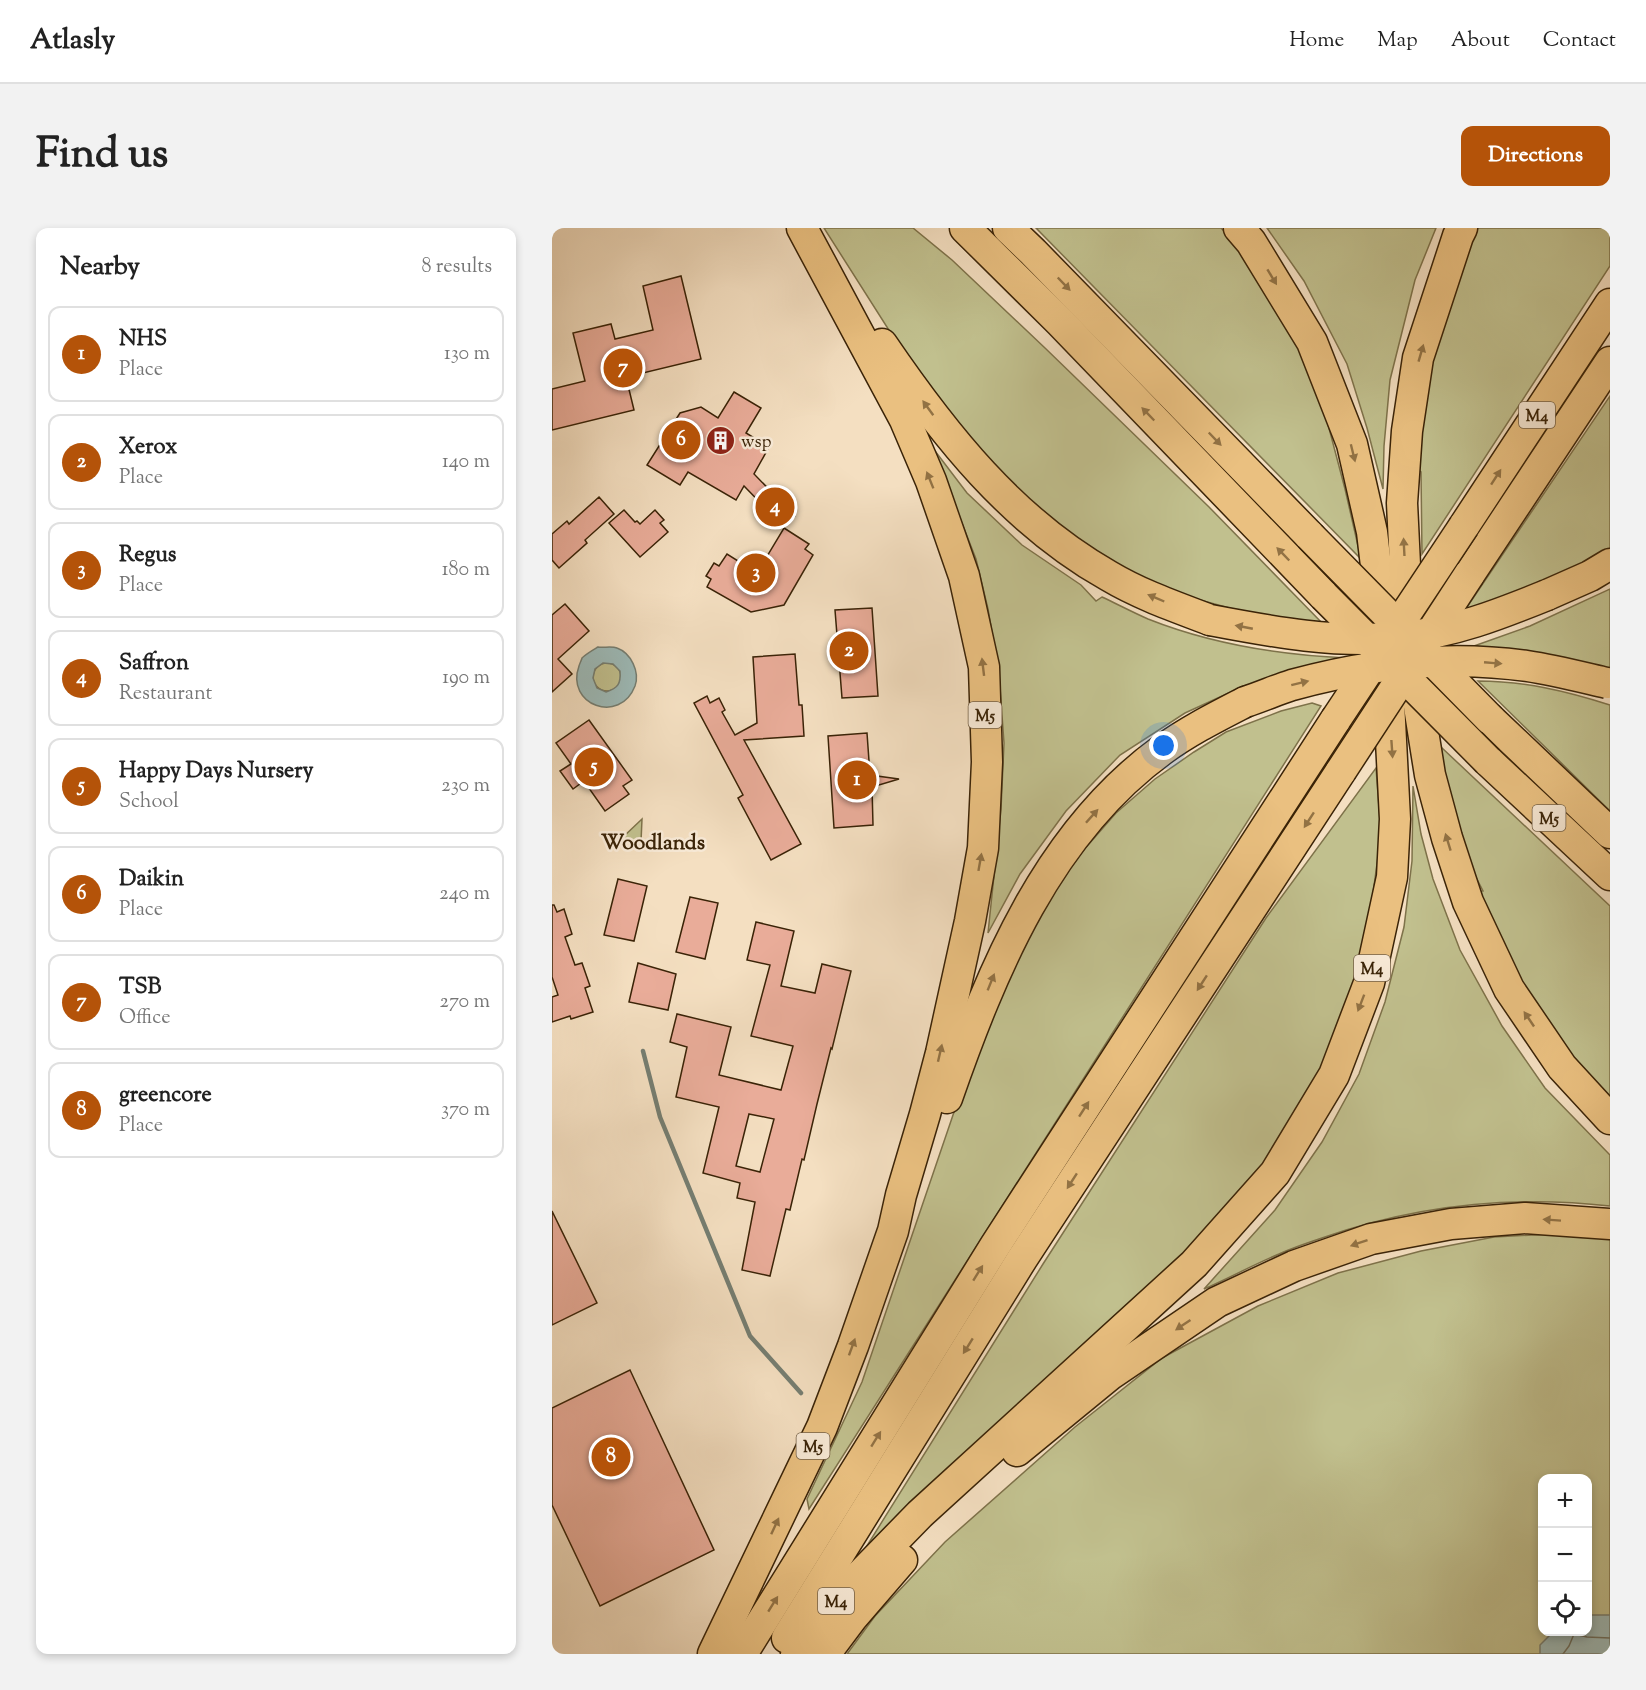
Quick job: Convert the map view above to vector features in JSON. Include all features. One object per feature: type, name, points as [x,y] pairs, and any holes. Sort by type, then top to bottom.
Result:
[{"type":"highway","name":"M5","points":[[804,228],[883,346],[946,432],[1006,500],[1065,548],[1110,577],[1155,598],[1210,620],[1279,633],[1316,638],[1403,637],[1444,630],[1486,619],[1590,576],[1610,564]]},
{"type":"highway","name":"M5","points":[[713,1654],[822,1427],[893,1231],[941,1053],[970,921],[982,848],[987,762],[984,667],[964,576],[931,481],[904,420],[804,228]]},
{"type":"highway","name":"M5","points":[[940,228],[1060,322]]},
{"type":"highway","name":"M5","points":[[965,228],[1060,322],[1324,596],[1488,761],[1610,874]]},
{"type":"highway","name":"M5","points":[[1008,228],[1490,719],[1610,833]]},
{"type":"highway","name":"M5","points":[[1012,228],[1033,252]]},
{"type":"highway","name":"M4","points":[[796,1654],[838,1598],[920,1514],[1194,1264],[1275,1173],[1334,1075],[1369,983],[1392,877],[1395,819],[1386,647],[1372,532],[1352,444],[1312,342],[1251,242],[1239,228]]},
{"type":"highway","points":[[1462,228],[1418,358],[1407,430],[1403,515],[1409,646],[1430,775],[1468,902],[1509,989],[1562,1067],[1610,1119]]},
{"type":"highway","name":"M4","points":[[742,1654],[995,1246],[1335,718],[1610,304]]},
{"type":"highway","name":"M4","points":[[777,1654],[1022,1259],[1610,362]]},
{"type":"highway","name":"M5","points":[[893,1231],[914,1198],[966,1044],[995,972],[1033,897],[1078,831],[1118,786],[1161,750],[1200,725],[1245,702],[1290,686],[1326,677],[1408,663],[1484,662],[1528,666],[1572,674],[1608,684]]},
{"type":"highway","name":"M4","points":[[825,1654],[852,1618],[918,1542],[1016,1452],[1111,1374],[1217,1302],[1293,1266],[1371,1239],[1451,1224],[1525,1218],[1610,1224]]},
{"type":"highway","name":"M4","points":[[811,1654],[883,1554]]},
{"type":"shaded area","points":[[824,228],[913,228],[952,260],[1045,348],[1209,507],[1324,625],[1266,618],[1148,583],[1077,541],[1015,490],[987,459],[906,357]]},
{"type":"shaded area","points":[[1036,228],[1221,228],[1236,243],[1297,343],[1320,394],[1361,559]]},
{"type":"shaded area","points":[[1267,228],[1436,228],[1415,280],[1390,380],[1383,489],[1347,364],[1304,281]]},
{"type":"shaded area","points":[[1477,228],[1610,228],[1610,266],[1422,554],[1421,472],[1417,469],[1430,366],[1446,304]]},
{"type":"shaded area","points":[[1610,396],[1610,548],[1580,567],[1463,613]]},
{"type":"shaded area","points":[[932,447],[967,493],[1022,545],[1081,585],[1096,601],[1102,597],[1148,619],[1221,642],[1271,651],[1347,658],[1244,686],[1185,713],[1120,755],[1066,811],[1020,874],[988,933],[1001,809],[1004,743],[999,674],[988,609],[976,559]]},
{"type":"shaded area","points":[[1610,589],[1610,672],[1558,658],[1474,646],[1530,626]]},
{"type":"shaded area","points":[[607,663],[617,667],[621,677],[617,687],[607,691],[597,687],[593,677],[597,667]]},
{"type":"shaded area","points":[[1478,681],[1545,688],[1610,705],[1610,811]]},
{"type":"shaded area","points":[[1312,703],[1321,706],[809,1509],[807,1499],[862,1382],[983,1027],[1013,958],[1075,860],[1116,813],[1155,779],[1226,732],[1281,711]]},
{"type":"shaded area","points":[[1441,747],[1610,906],[1610,1107],[1536,1014],[1475,892],[1483,891],[1468,862],[1448,798]]},
{"type":"shaded area","points":[[1376,768],[1381,834],[1369,923],[1348,1005],[1313,1091],[1236,1207],[865,1549],[1043,1264],[1266,918]]},
{"type":"shaded area","points":[[1413,786],[1421,834],[1433,879],[1460,950],[1502,1026],[1545,1088],[1610,1155],[1610,1206],[1536,1202],[1428,1210],[1357,1227],[1294,1248],[1204,1289],[1275,1210],[1322,1142],[1359,1074],[1385,1002],[1404,927],[1412,861]]},
{"type":"shaded area","points":[[642,819],[641,842],[621,839]]},
{"type":"shaded area","points":[[1571,1233],[1610,1238],[1610,1654],[847,1654],[875,1616],[945,1542],[1075,1427],[1162,1358],[1258,1306],[1338,1273],[1421,1251],[1494,1237]]},
{"type":"water","points":[[598,647],[613,647],[622,650],[635,669],[635,686],[628,698],[618,705],[607,707],[596,705],[587,700],[580,691],[577,680],[579,664],[582,658]],"holes":[[[603,663],[613,664],[620,671],[620,679],[616,687],[606,692],[597,688],[593,678],[595,669]]]},
{"type":"water","points":[[1592,1615],[1610,1615],[1610,1654],[1540,1654],[1540,1645],[1549,1636],[1592,1636]]},
{"type":"building","points":[[681,276],[701,359],[626,377],[634,410],[552,430],[552,389],[585,381],[573,333],[611,324],[615,339],[653,330],[643,286]]},
{"type":"building","points":[[734,392],[761,408],[746,433],[769,447],[754,474],[795,516],[784,527],[744,486],[736,500],[688,472],[680,485],[647,465],[680,413],[701,407],[718,418]]},
{"type":"building","points":[[599,497],[614,514],[559,568],[552,560],[552,534],[567,521],[569,524]]},
{"type":"building","points":[[624,510],[640,524],[655,510],[664,520],[660,523],[668,532],[640,557],[609,523]]},
{"type":"building","points":[[784,528],[809,544],[805,549],[813,555],[784,605],[751,612],[707,587],[711,579],[706,576],[714,563],[719,566],[727,554],[757,573]]},
{"type":"building","points":[[565,604],[589,631],[558,659],[572,674],[552,692],[552,615]]},
{"type":"building","points":[[872,608],[878,696],[842,698],[835,610]]},
{"type":"building","points":[[795,654],[804,736],[744,740],[801,844],[771,860],[738,798],[743,795],[694,703],[707,696],[710,703],[719,698],[725,710],[722,712],[735,735],[757,723],[753,657]]},
{"type":"building","points":[[589,720],[632,780],[623,786],[629,794],[605,811],[584,781],[573,789],[560,771],[571,764],[556,743]]},
{"type":"building","points":[[867,733],[870,775],[899,779],[872,787],[873,825],[834,828],[828,736]]},
{"type":"building","points":[[618,879],[647,886],[634,941],[604,935]]},
{"type":"building","points":[[690,897],[718,903],[705,959],[676,952]]},
{"type":"building","points":[[552,905],[557,912],[564,909],[572,934],[565,937],[575,965],[582,963],[590,986],[585,988],[593,1012],[552,1022],[552,997],[558,995],[552,977]]},
{"type":"building","points":[[756,922],[794,931],[781,986],[815,993],[822,964],[851,971],[804,1160],[802,1159],[790,1210],[786,1209],[770,1276],[742,1270],[755,1202],[737,1198],[740,1183],[703,1173],[719,1107],[676,1097],[687,1047],[670,1042],[677,1014],[731,1027],[719,1075],[781,1090],[793,1046],[751,1036],[770,965],[747,960]],"holes":[[[749,1114],[774,1119],[760,1172],[736,1166]]]},
{"type":"building","points":[[638,963],[676,974],[668,1010],[629,1002]]},
{"type":"building","points":[[552,1211],[597,1303],[552,1325]]},
{"type":"building","points":[[630,1370],[714,1550],[600,1606],[552,1505],[552,1408]]},
{"type":"waterway","points":[[643,1051],[660,1117],[750,1336],[801,1393]]},
{"type":"place","name":"TSB","points":[[623,368]]},
{"type":"place","name":"Daikin","points":[[681,440]]},
{"type":"place","name":"wsp","points":[[720,441]]},
{"type":"place","name":"Saffron","points":[[775,507]]},
{"type":"place","name":"Regus","points":[[756,573]]},
{"type":"place","name":"Xerox","points":[[849,651]]},
{"type":"place","name":"Happy Days Nursery","points":[[594,767]]},
{"type":"place","name":"NHS","points":[[857,780]]},
{"type":"place","name":"greencore","points":[[611,1457]]},
{"type":"district","name":"Woodlands","points":[[653,842]]}]
